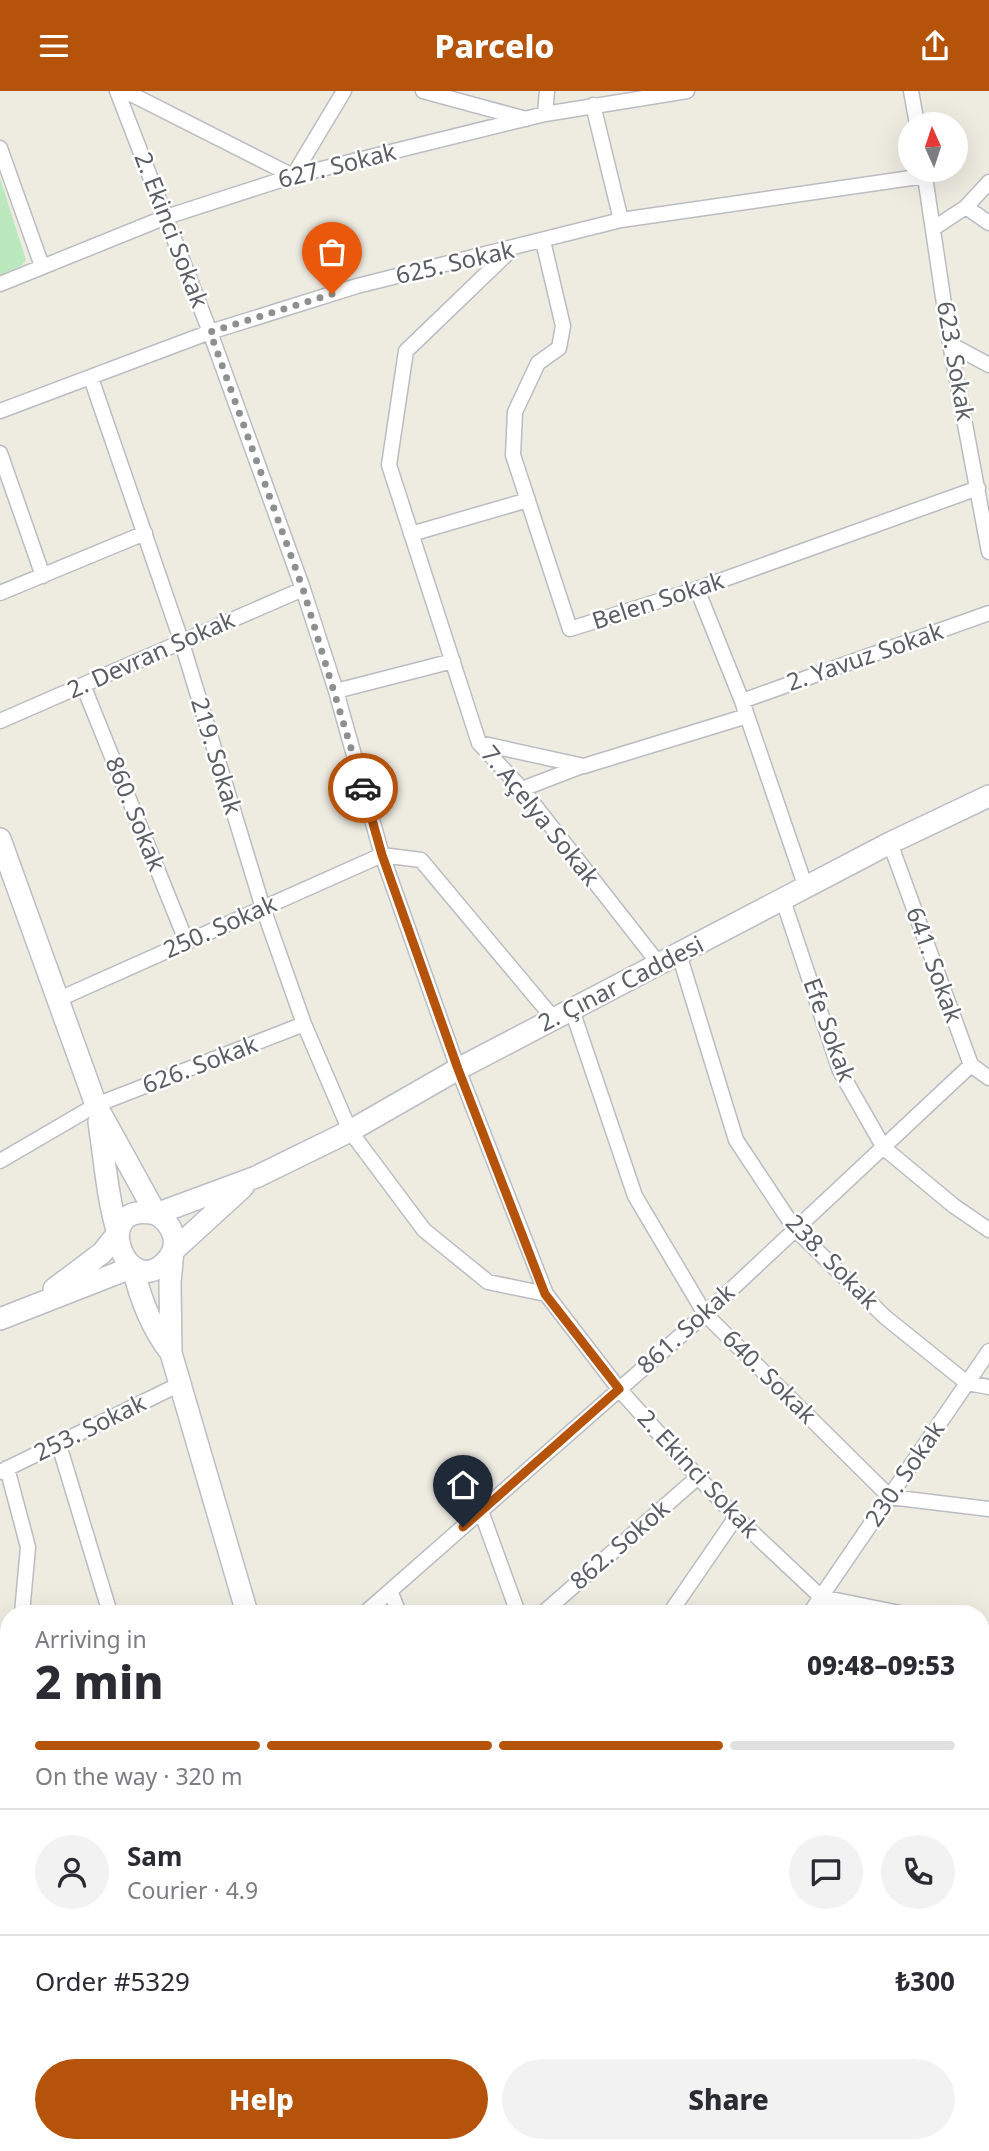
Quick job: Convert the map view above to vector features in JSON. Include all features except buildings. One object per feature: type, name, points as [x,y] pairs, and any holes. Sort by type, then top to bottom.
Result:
[{"type":"street","name":"2. Ekinci Sokak","points":[[117,91],[210,332],[303,589],[336,691],[382,855],[458,1069],[545,1294],[619,1389],[698,1477],[821,1597]]},
{"type":"street","points":[[125,91],[293,176],[344,91]]},
{"type":"street","points":[[423,91],[527,120]]},
{"type":"street","points":[[545,114],[547,91]]},
{"type":"street","name":"627. Sokak","points":[[0,284],[166,217],[293,176],[545,114],[687,91]]},
{"type":"street","points":[[912,91],[915,112]]},
{"type":"street","points":[[593,105],[621,220]]},
{"type":"street","points":[[0,148],[43,266]]},
{"type":"street","name":"625. Sokak","points":[[0,411],[210,332],[357,286],[512,250],[621,220],[898,177]]},
{"type":"street","name":"623. Sokak","points":[[926,182],[950,344],[989,552]]},
{"type":"street","points":[[934,228],[966,207],[989,182]]},
{"type":"street","points":[[966,207],[989,223]]},
{"type":"street","name":"Belen Sokak","points":[[543,241],[563,326],[559,348],[538,363],[514,412],[513,455],[570,629],[697,589],[978,488]]},
{"type":"street","name":"7. Açelya Sokak","points":[[512,250],[406,351],[388,465],[479,743],[522,789],[659,964]]},
{"type":"street","points":[[950,344],[989,365]]},
{"type":"street","name":"219. Sokak","points":[[91,377],[181,640],[263,908],[304,1024],[350,1131],[424,1230],[488,1282],[545,1294]]},
{"type":"street","points":[[0,453],[43,576]]},
{"type":"street","points":[[411,534],[528,499]]},
{"type":"street","points":[[0,593],[145,533]]},
{"type":"street","name":"2. Devran Sokak","points":[[0,721],[303,589]]},
{"type":"street","points":[[697,589],[742,701],[806,888]]},
{"type":"street","name":"2. Yavuz Sokak","points":[[742,701],[989,613]]},
{"type":"street","points":[[336,691],[453,661]]},
{"type":"street","name":"860. Sokak","points":[[83,685],[187,943]]},
{"type":"street","points":[[522,789],[584,765],[747,716]]},
{"type":"street","points":[[479,743],[584,765]]},
{"type":"street","name":"2. Çınar Caddesi","points":[[256,1177],[350,1131],[458,1069],[890,843],[989,796]]},
{"type":"street","name":"641. Sokak","points":[[890,843],[971,1065]]},
{"type":"street","points":[[2,849],[96,1105],[156,1214]]},
{"type":"street","points":[[382,855],[421,860],[563,1015]]},
{"type":"street","name":"250. Sokak","points":[[58,999],[382,855]]},
{"type":"street","name":"Efe Sokak","points":[[783,900],[840,1071],[884,1147],[954,1206],[989,1230]]},
{"type":"street","name":"238. Sokak","points":[[679,954],[736,1140],[794,1229],[885,1317],[967,1383]]},
{"type":"street","name":"640. Sokak","points":[[563,1015],[635,1196],[705,1314],[890,1497]]},
{"type":"street","name":"626. Sokak","points":[[0,1161],[96,1105],[304,1024]]},
{"type":"street","points":[[971,1065],[989,1078]]},
{"type":"street","name":"861. Sokak","points":[[375,1605],[705,1314],[971,1065]]},
{"type":"street","points":[[96,1105],[111,1213],[118,1233],[121,1256],[133,1267],[142,1270],[161,1266],[190,1232],[256,1177]]},
{"type":"street","points":[[156,1214],[256,1177]]},
{"type":"street","points":[[32,1305],[102,1253],[129,1218],[147,1212],[164,1219],[173,1233],[170,1283],[171,1353],[245,1605]]},
{"type":"street","points":[[0,1319],[133,1267]]},
{"type":"street","points":[[133,1267],[138,1292],[156,1333],[171,1353]]},
{"type":"street","name":"230. Sokak","points":[[816,1605],[989,1350]]},
{"type":"street","points":[[967,1383],[989,1387]]},
{"type":"street","name":"253. Sokak","points":[[4,1470],[60,1445],[180,1384]]},
{"type":"street","points":[[60,1445],[108,1605]]},
{"type":"street","points":[[4,1470],[28,1547],[23,1605]]},
{"type":"street","name":"862. Sokok","points":[[552,1605],[698,1477]]},
{"type":"street","points":[[890,1497],[989,1509]]},
{"type":"street","points":[[481,1510],[516,1605]]},
{"type":"street","points":[[676,1605],[736,1517]]},
{"type":"street","points":[[391,1593],[396,1605]]},
{"type":"street","points":[[821,1597],[860,1605]]},
{"type":"green space","points":[[0,178],[26,260],[21,266],[0,275]]},
{"type":"way so far","points":[[332,294],[210,332],[303,589],[336,691],[363,788]]},
{"type":"route","points":[[363,788],[382,855],[458,1069],[545,1294],[619,1389],[463,1527]]}]
